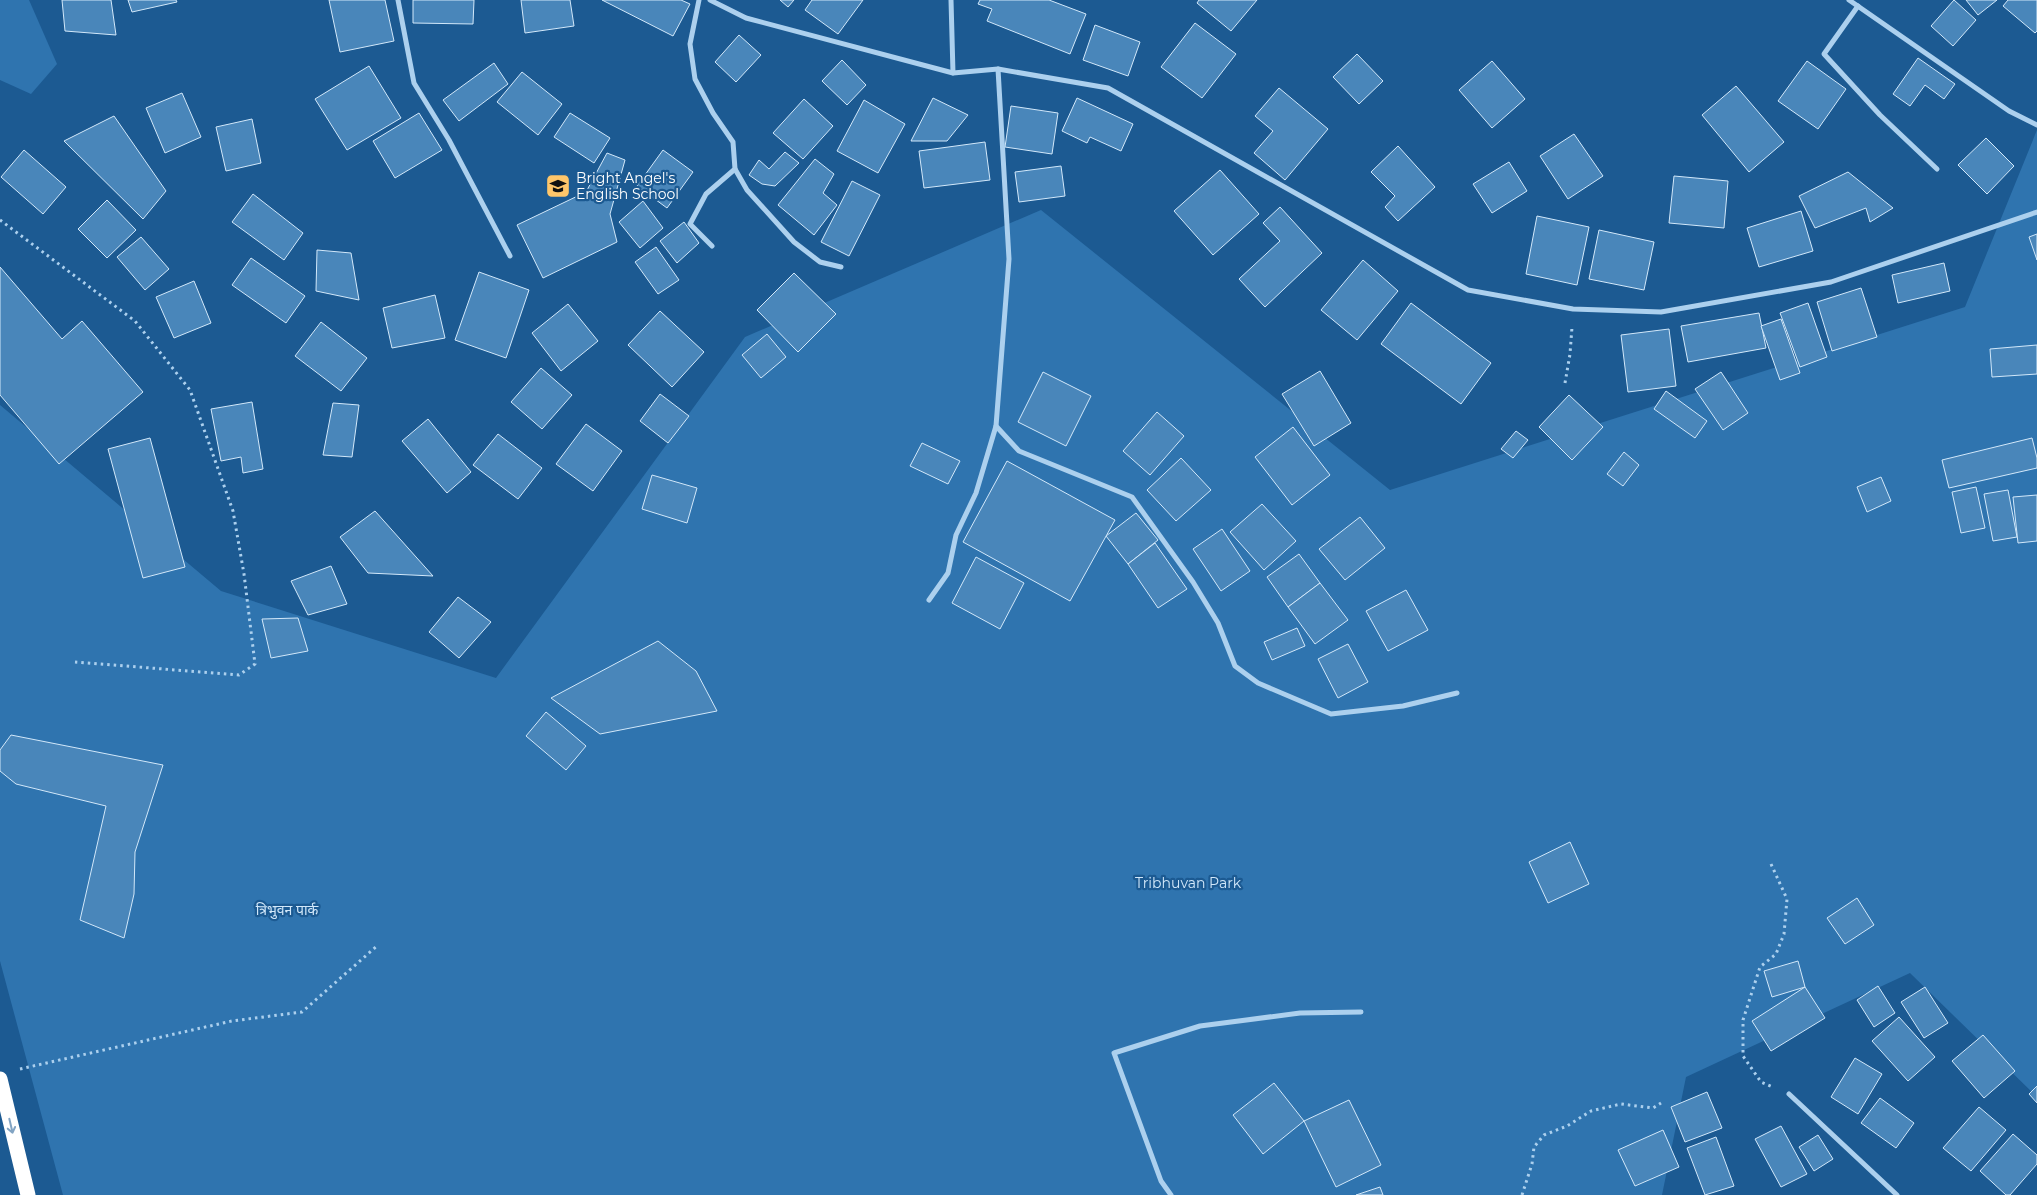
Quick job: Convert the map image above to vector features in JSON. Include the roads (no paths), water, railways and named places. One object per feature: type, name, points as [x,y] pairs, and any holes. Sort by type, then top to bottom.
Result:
[{"type":"highway","points":[[0,1079],[28,1195]]},
{"type":"street","points":[[398,0],[414,83],[449,140],[510,256]]},
{"type":"street","points":[[699,0],[690,44],[695,79],[713,113],[733,142],[735,169],[747,190],[794,242],[820,262],[841,267]]},
{"type":"street","points":[[710,0],[746,18],[953,73],[998,69],[1108,88],[1468,290],[1573,309],[1661,312],[1831,282],[2037,212]]},
{"type":"street","points":[[951,0],[953,73]]},
{"type":"street","points":[[1849,0],[2009,111],[2037,125]]},
{"type":"street","points":[[1858,6],[1824,54],[1880,115],[1936,169]]},
{"type":"street","points":[[929,600],[948,573],[956,535],[976,494],[996,426],[1009,259],[998,69]]},
{"type":"street","points":[[712,246],[690,224],[706,194],[735,169]]},
{"type":"street","points":[[996,426],[1019,451],[1132,497],[1198,590],[1218,623],[1235,666],[1258,683],[1331,714],[1402,706],[1457,693]]},
{"type":"street","points":[[1171,1195],[1161,1181],[1114,1053],[1200,1026],[1300,1012],[1361,1012]]},
{"type":"street","points":[[1789,1094],[1897,1195]]},
{"type":"place","name":"Bright Angel's English School","points":[[558,186]]},
{"type":"park label","name":"Tribhuvan Park","points":[[1188,883]]},
{"type":"park label","name":"त्रिभुवन पार्क","points":[[287,910]]}]
